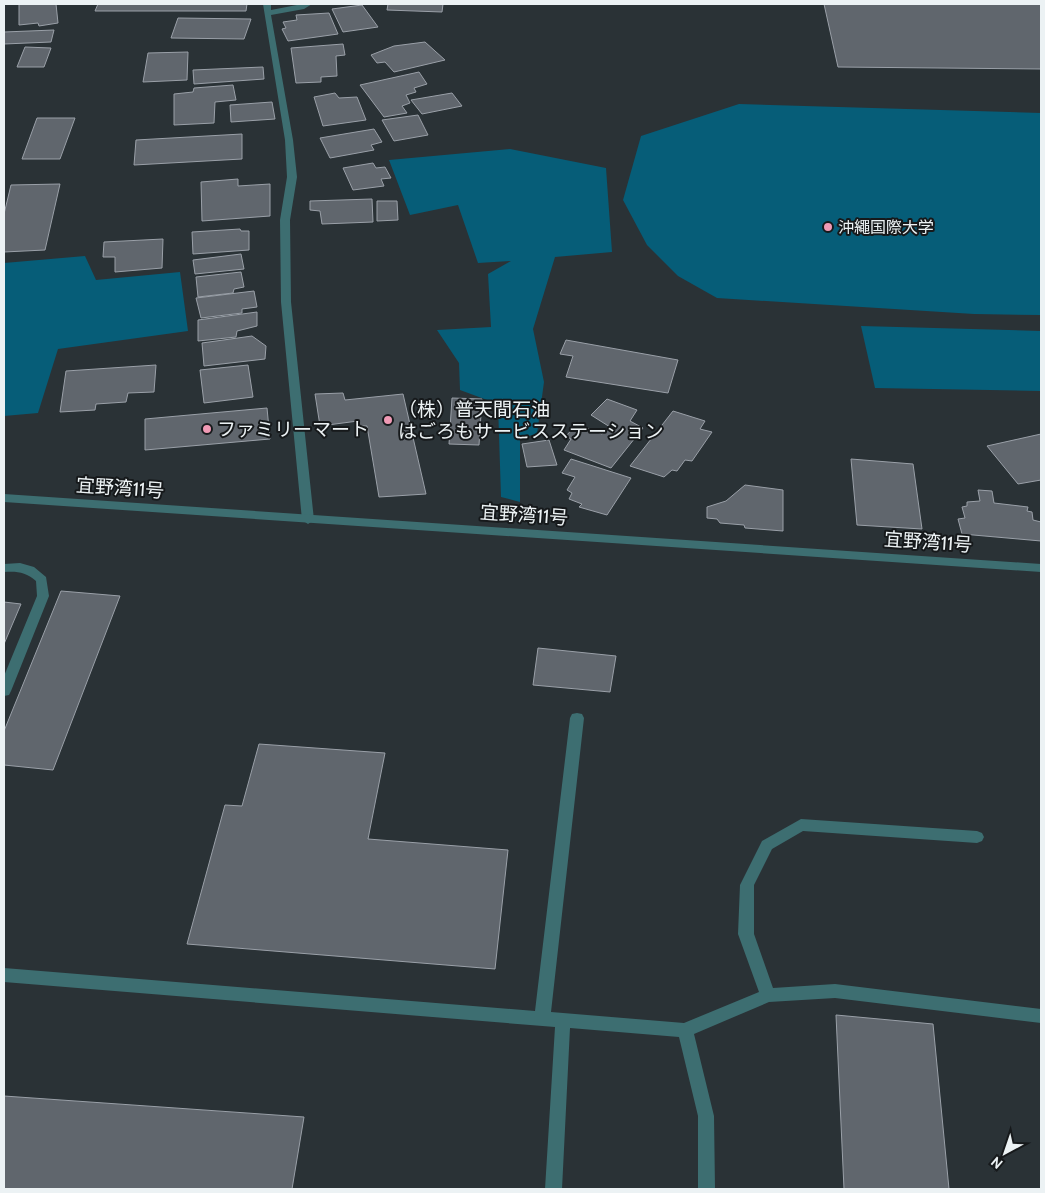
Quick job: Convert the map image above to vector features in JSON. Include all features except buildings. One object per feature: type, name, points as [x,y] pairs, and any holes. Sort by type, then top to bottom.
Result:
[{"type":"street","points":[[308,4],[301,7],[267,8],[289,140],[292,177],[285,220],[286,302],[308,520]]},
{"type":"street","name":"宜野湾11号","points":[[4,498],[1041,568]]},
{"type":"street","points":[[4,568],[18,567],[32,570],[42,580],[43,596],[4,691]]},
{"type":"street","points":[[542,1019],[577,718]]},
{"type":"street","points":[[768,994],[746,934],[747,885],[767,845],[801,825],[977,838]]},
{"type":"street","points":[[4,975],[685,1030],[768,994],[834,991],[1041,1016]]},
{"type":"street","points":[[553,1189],[563,1020]]},
{"type":"street","points":[[685,1030],[706,1116],[707,1189]]},
{"type":"shaded area","points":[[739,104],[1041,113],[1041,315],[974,314],[717,298],[678,276],[647,245],[623,200],[641,136]]},
{"type":"shaded area","points":[[510,149],[606,168],[612,252],[555,257],[533,329],[544,382],[537,434],[520,438],[520,502],[501,497],[498,404],[460,390],[459,363],[437,330],[491,327],[488,274],[511,261],[478,263],[458,205],[410,215],[389,160]]},
{"type":"shaded area","points":[[85,256],[96,280],[180,272],[188,331],[58,349],[38,413],[4,416],[4,263]]},
{"type":"shaded area","points":[[861,326],[1041,331],[1041,391],[875,388]]},
{"type":"place","name":"沖繩国際大学","points":[[828,227]]},
{"type":"place","name":"（株）普天間石油 はごろもサービスステーション","points":[[388,420]]},
{"type":"place","name":"ファミリーマート","points":[[207,429]]}]
